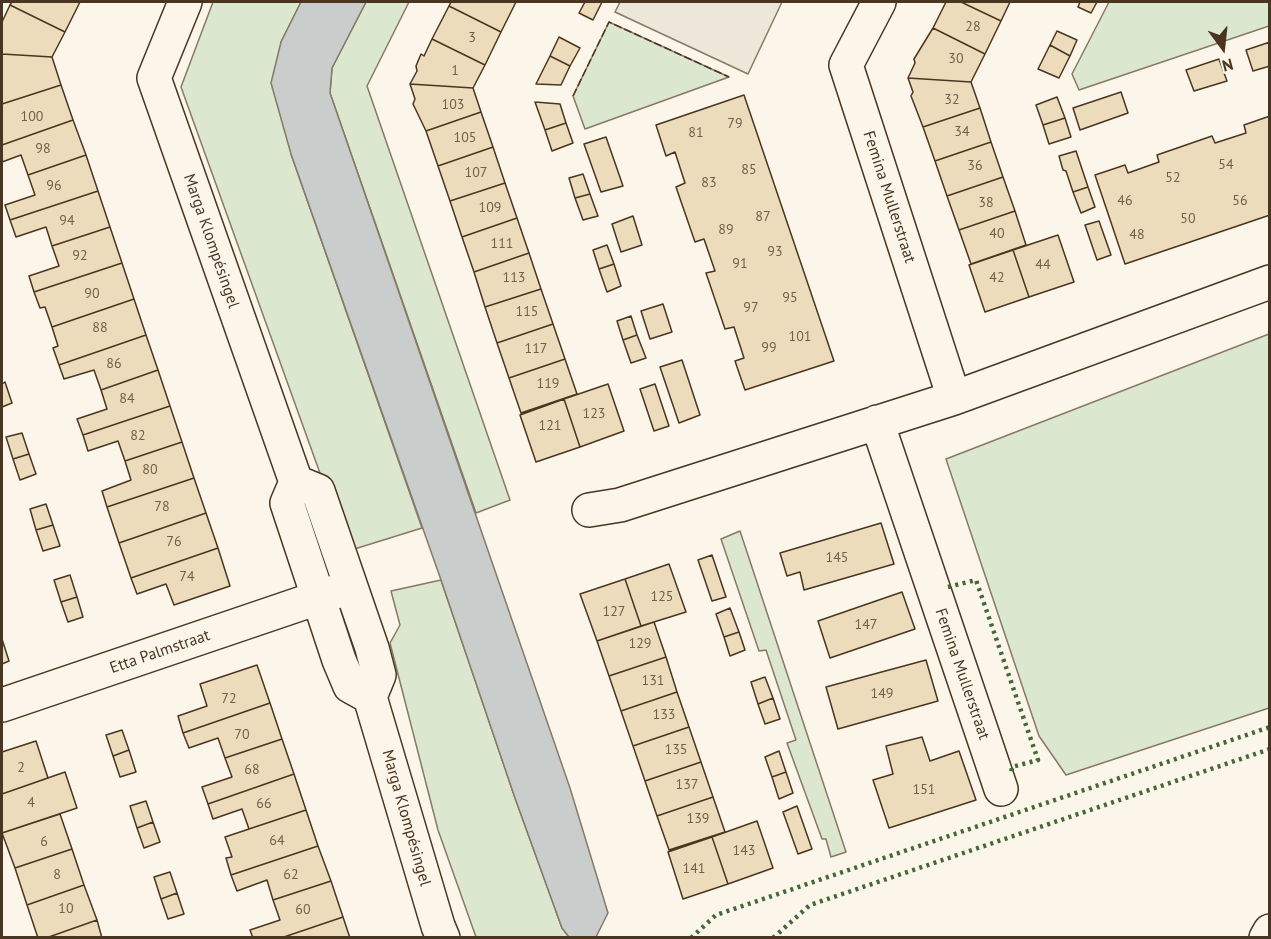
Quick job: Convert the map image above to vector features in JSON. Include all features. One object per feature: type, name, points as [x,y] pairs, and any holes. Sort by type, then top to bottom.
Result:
[{"type":"street","name":"Marga Klompésingel","points":[[184,2],[154,78],[296,483]]},
{"type":"street","name":"Femina Mullerstraat","points":[[879,2],[846,65],[954,398]]},
{"type":"street","points":[[589,510],[621,505],[954,398],[1269,282]]},
{"type":"street","name":"Femina Mullerstraat","points":[[877,422],[1001,789]]},
{"type":"street","points":[[296,483],[318,491],[351,587],[379,675],[370,697],[350,686],[318,599],[287,503],[296,483]]},
{"type":"street","name":"Etta Palmstraat","points":[[2,705],[351,587]]},
{"type":"street","name":"Marga Klompésingel","points":[[370,697],[434,915],[443,938]]},
{"type":"street","points":[[1266,938],[1269,930]]},
{"type":"green space","points":[[213,2],[301,2],[281,42],[291,154],[422,528],[348,551],[181,87]]},
{"type":"green space","points":[[366,2],[409,2],[367,86],[510,500],[476,513],[330,93],[332,68]]},
{"type":"green space","points":[[1109,2],[1269,2],[1269,26],[1079,90],[1072,74]]},
{"type":"green space","points":[[609,22],[729,77],[585,129],[573,96]]},
{"type":"green space","points":[[1269,334],[1269,708],[1066,775],[1039,736],[946,459]]},
{"type":"green space","points":[[740,531],[846,852],[831,857],[826,839],[822,839],[787,743],[796,740],[766,650],[759,651],[721,539]]},
{"type":"green space","points":[[441,580],[515,798],[562,928],[569,937],[476,937],[438,830],[390,643],[400,625],[391,591]]},
{"type":"shaded area","points":[[301,2],[366,2],[332,68],[330,93],[570,788],[608,913],[596,937],[569,937],[562,928],[291,154],[271,83],[281,42]]},
{"type":"shaded area","points":[[620,2],[782,2],[748,74],[615,12]]},
{"type":"building","points":[[12,2],[80,2],[65,32],[10,5]]},
{"type":"building","points":[[451,2],[516,2],[501,32],[449,6]]},
{"type":"building","points":[[585,2],[602,2],[593,20],[579,13]]},
{"type":"building","points":[[946,2],[961,2],[1001,21],[985,54],[933,28]]},
{"type":"building","points":[[961,2],[1010,2],[1001,21]]},
{"type":"building","points":[[1080,2],[1097,2],[1091,13],[1078,7]]},
{"type":"building","points":[[10,5],[65,32],[52,57],[2,54],[2,22]]},
{"type":"building","points":[[449,6],[501,32],[485,65],[432,39]]},
{"type":"building","points":[[933,28],[985,54],[971,82],[908,78],[915,63],[914,59]]},
{"type":"building","points":[[1057,31],[1077,40],[1070,56],[1050,45]]},
{"type":"building","points":[[559,37],[580,48],[570,66],[550,56]]},
{"type":"building","points":[[432,39],[485,65],[473,88],[410,84],[417,71],[416,66],[421,54],[424,56]]},
{"type":"building","points":[[1270,42],[1270,66],[1253,71],[1246,50]]},
{"type":"building","points":[[1050,45],[1070,56],[1059,78],[1038,69]]},
{"type":"building","points":[[2,54],[52,57],[61,85],[2,104]]},
{"type":"building","points":[[550,56],[570,66],[561,85],[536,84]]},
{"type":"building","points":[[1219,59],[1227,81],[1194,91],[1186,70]]},
{"type":"building","points":[[908,78],[971,82],[980,108],[923,127],[911,96],[913,92]]},
{"type":"building","points":[[410,84],[473,88],[481,112],[426,131],[413,104],[415,99]]},
{"type":"building","points":[[61,85],[73,120],[2,145],[2,104]]},
{"type":"building","points":[[1121,92],[1128,113],[1080,130],[1073,108]]},
{"type":"building","points":[[744,95],[834,361],[745,390],[735,361],[744,358],[734,327],[725,329],[706,273],[715,271],[704,239],[695,242],[676,187],[685,183],[675,152],[666,156],[656,125]]},
{"type":"building","points":[[1057,97],[1065,118],[1043,125],[1036,105]]},
{"type":"building","points":[[535,102],[560,104],[566,123],[545,130]]},
{"type":"building","points":[[980,108],[991,142],[935,161],[923,127]]},
{"type":"building","points":[[481,112],[493,147],[438,166],[426,131]]},
{"type":"building","points":[[1270,116],[1270,215],[1125,264],[1095,175],[1125,165],[1128,173],[1159,162],[1157,155],[1212,136],[1215,143],[1246,133],[1244,125]]},
{"type":"building","points":[[1065,118],[1071,137],[1049,144],[1043,125]]},
{"type":"building","points":[[73,120],[86,155],[28,175],[21,155],[2,162],[2,145]]},
{"type":"building","points":[[566,123],[573,143],[552,151],[545,130]]},
{"type":"building","points":[[606,137],[623,186],[601,192],[584,144]]},
{"type":"building","points":[[991,142],[1003,177],[947,196],[935,161]]},
{"type":"building","points":[[493,147],[505,183],[450,201],[438,166]]},
{"type":"building","points":[[1076,151],[1088,187],[1073,192],[1059,156]]},
{"type":"building","points":[[86,155],[98,191],[10,220],[5,205],[35,195],[28,175]]},
{"type":"building","points":[[583,174],[590,194],[575,198],[569,178]]},
{"type":"building","points":[[1003,177],[1015,211],[959,230],[947,196]]},
{"type":"building","points":[[505,183],[517,218],[462,237],[450,201]]},
{"type":"building","points":[[1088,187],[1095,207],[1081,213],[1073,192]]},
{"type":"building","points":[[98,191],[110,227],[52,246],[46,227],[16,237],[10,220]]},
{"type":"building","points":[[590,194],[598,216],[583,220],[575,198]]},
{"type":"building","points":[[1015,211],[1026,245],[971,264],[959,230]]},
{"type":"building","points":[[633,216],[642,245],[621,252],[612,224]]},
{"type":"building","points":[[517,218],[529,253],[474,272],[462,237]]},
{"type":"building","points":[[1099,221],[1111,255],[1097,260],[1085,225]]},
{"type":"building","points":[[110,227],[122,263],[34,292],[29,276],[59,266],[52,246]]},
{"type":"building","points":[[1058,235],[1074,282],[1029,297],[1013,250]]},
{"type":"building","points":[[607,245],[614,264],[599,269],[593,250]]},
{"type":"building","points":[[1013,250],[1029,297],[985,312],[969,265]]},
{"type":"building","points":[[529,253],[541,289],[485,307],[474,272]]},
{"type":"building","points":[[122,263],[134,299],[52,327],[45,307],[40,308],[34,292]]},
{"type":"building","points":[[614,264],[621,286],[607,292],[599,269]]},
{"type":"building","points":[[541,289],[553,324],[497,343],[485,307]]},
{"type":"building","points":[[134,299],[146,335],[59,365],[53,348],[58,346],[52,327]]},
{"type":"building","points":[[663,304],[672,332],[650,339],[641,311]]},
{"type":"building","points":[[631,316],[637,335],[623,340],[617,321]]},
{"type":"building","points":[[553,324],[565,359],[509,378],[497,343]]},
{"type":"building","points":[[146,335],[158,370],[101,390],[94,370],[64,379],[59,365]]},
{"type":"building","points":[[637,335],[646,358],[631,363],[623,340]]},
{"type":"building","points":[[565,359],[577,394],[521,413],[509,378]]},
{"type":"building","points":[[682,360],[700,415],[679,423],[660,367]]},
{"type":"building","points":[[158,370],[170,406],[83,435],[77,419],[107,409],[101,390]]},
{"type":"building","points":[[5,382],[12,403],[2,407],[2,384]]},
{"type":"building","points":[[608,384],[624,431],[580,447],[564,399]]},
{"type":"building","points":[[655,384],[669,426],[654,431],[640,389]]},
{"type":"building","points":[[564,399],[580,447],[536,462],[520,415]]},
{"type":"building","points":[[170,406],[182,442],[125,461],[118,441],[88,451],[83,435]]},
{"type":"building","points":[[22,433],[29,454],[13,459],[6,437]]},
{"type":"building","points":[[182,442],[194,478],[107,507],[102,491],[131,480],[125,461]]},
{"type":"building","points":[[29,454],[36,474],[20,480],[13,459]]},
{"type":"building","points":[[194,478],[206,513],[119,543],[107,507]]},
{"type":"building","points":[[46,504],[53,525],[36,530],[30,509]]},
{"type":"building","points":[[206,513],[218,548],[131,578],[119,543]]},
{"type":"building","points":[[881,523],[894,564],[804,590],[800,572],[787,576],[780,553]]},
{"type":"building","points":[[53,525],[60,546],[43,551],[36,530]]},
{"type":"building","points":[[218,548],[230,586],[174,605],[166,584],[137,594],[131,578]]},
{"type":"building","points":[[712,555],[726,597],[712,601],[698,560]]},
{"type":"building","points":[[669,564],[686,612],[641,626],[625,579]]},
{"type":"building","points":[[70,575],[77,597],[61,602],[54,580]]},
{"type":"building","points":[[625,579],[641,626],[597,641],[580,594]]},
{"type":"building","points":[[902,592],[915,629],[830,658],[818,621]]},
{"type":"building","points":[[77,597],[83,617],[68,622],[61,602]]},
{"type":"building","points":[[730,608],[739,632],[724,637],[716,614]]},
{"type":"building","points":[[654,622],[666,657],[609,676],[597,641]]},
{"type":"building","points":[[739,632],[745,650],[730,656],[724,637]]},
{"type":"building","points":[[2,639],[9,661],[2,664]]},
{"type":"building","points":[[666,657],[677,692],[621,711],[609,676]]},
{"type":"building","points":[[926,660],[938,701],[838,729],[826,687]]},
{"type":"building","points":[[257,665],[270,703],[183,733],[178,716],[207,706],[200,684]]},
{"type":"building","points":[[765,677],[773,698],[758,704],[751,682]]},
{"type":"building","points":[[677,692],[689,727],[633,746],[621,711]]},
{"type":"building","points":[[773,698],[780,719],[765,724],[758,704]]},
{"type":"building","points":[[270,703],[282,739],[225,758],[218,738],[189,748],[183,733]]},
{"type":"building","points":[[689,727],[701,762],[645,781],[633,746]]},
{"type":"building","points":[[122,730],[129,750],[113,756],[106,735]]},
{"type":"building","points":[[922,737],[930,761],[959,751],[976,800],[889,828],[873,780],[893,774],[886,746]]},
{"type":"building","points":[[282,739],[294,774],[208,804],[202,787],[232,777],[225,758]]},
{"type":"building","points":[[36,741],[48,778],[2,794],[2,752]]},
{"type":"building","points":[[129,750],[136,772],[120,777],[113,756]]},
{"type":"building","points":[[779,751],[786,772],[772,777],[765,757]]},
{"type":"building","points":[[701,762],[713,797],[657,816],[645,781]]},
{"type":"building","points":[[65,772],[77,808],[2,833],[2,794]]},
{"type":"building","points":[[786,772],[793,793],[779,799],[772,777]]},
{"type":"building","points":[[294,774],[306,810],[249,829],[242,809],[213,819],[208,804]]},
{"type":"building","points":[[713,797],[725,832],[669,850],[657,816]]},
{"type":"building","points":[[146,801],[153,822],[137,828],[130,806]]},
{"type":"building","points":[[797,806],[812,849],[798,854],[783,812]]},
{"type":"building","points":[[306,810],[318,846],[231,875],[226,858],[232,857],[225,837]]},
{"type":"building","points":[[60,814],[72,849],[15,868],[2,833]]},
{"type":"building","points":[[757,821],[773,868],[728,884],[712,837]]},
{"type":"building","points":[[153,822],[160,842],[144,848],[137,828]]},
{"type":"building","points":[[712,837],[728,884],[683,899],[668,852]]},
{"type":"building","points":[[318,846],[331,881],[273,900],[267,880],[237,891],[231,875]]},
{"type":"building","points":[[72,849],[84,885],[27,905],[15,868]]},
{"type":"building","points":[[170,872],[177,893],[161,899],[154,877]]},
{"type":"building","points":[[331,881],[343,917],[281,938],[253,938],[250,930],[280,920],[273,900]]},
{"type":"building","points":[[84,885],[97,920],[46,938],[38,938],[27,905]]},
{"type":"building","points":[[177,893],[184,914],[168,919],[161,899]]},
{"type":"building","points":[[343,917],[350,938],[281,938]]},
{"type":"building","points":[[97,920],[102,938],[46,938]]},
{"type":"hedge","points":[[948,587],[976,580],[1038,760],[1012,767],[1011,775]]},
{"type":"hedge","points":[[691,938],[716,915],[1270,727]]},
{"type":"hedge","points":[[773,938],[810,905],[1270,749]]},
{"type":"fence","points":[[573,96],[609,22],[729,77]]}]
